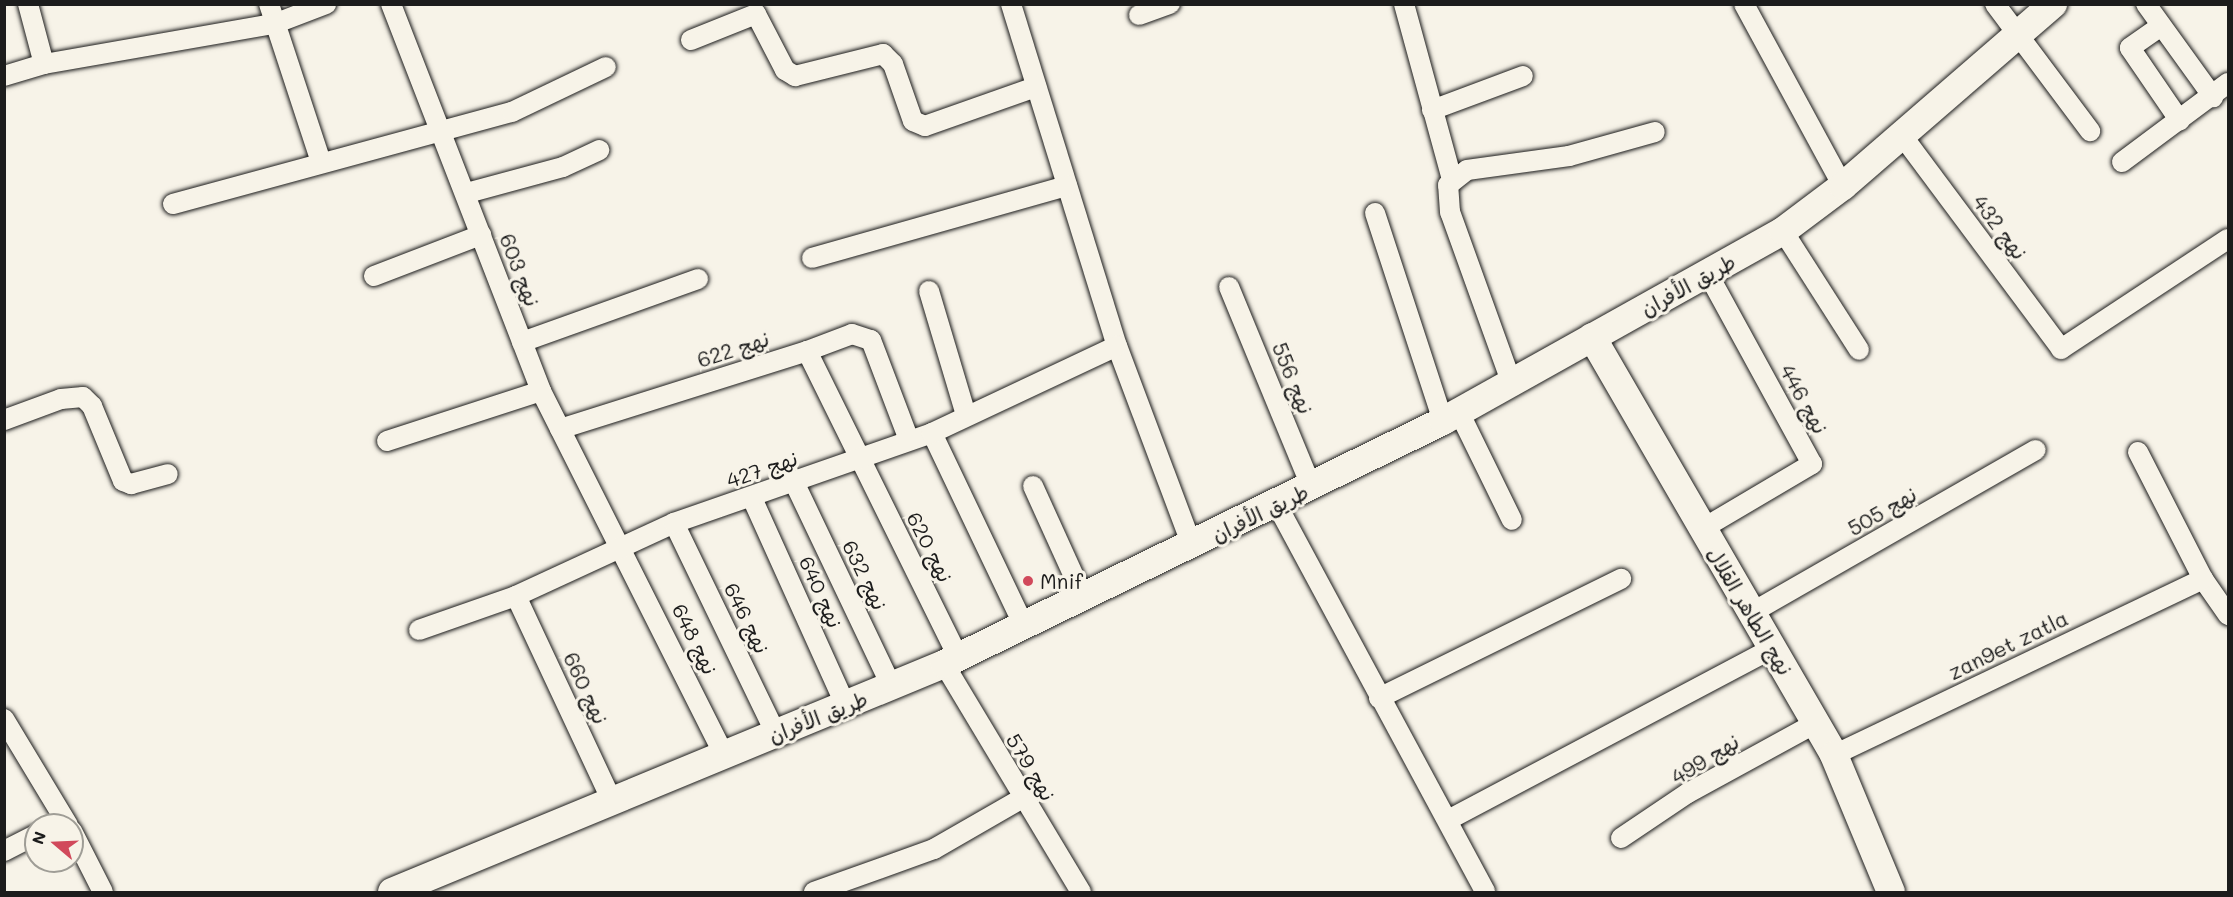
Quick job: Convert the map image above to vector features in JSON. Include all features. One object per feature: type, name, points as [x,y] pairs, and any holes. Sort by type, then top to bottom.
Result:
[{"type":"main road","name":"طريق الأفران","points":[[393,892],[951,661],[1023,624],[1312,488],[1512,384],[1593,337],[1709,276],[1783,231],[1843,186],[2053,4]]},
{"type":"main road","name":"نهج الطاهر القلال","points":[[1593,337],[1834,755],[1891,892]]},
{"type":"street","points":[[28,4],[44,64]]},
{"type":"street","points":[[4,76],[44,64],[326,4]]},
{"type":"street","name":"نهج 603","points":[[392,4],[542,391],[622,543]]},
{"type":"street","points":[[1011,4],[1117,346],[1192,546]]},
{"type":"street","points":[[1139,15],[1170,4]]},
{"type":"street","points":[[1404,4],[1452,179],[1450,212],[1512,384]]},
{"type":"street","points":[[1744,4],[1843,186]]},
{"type":"street","points":[[1995,4],[2014,36],[2090,131]]},
{"type":"street","points":[[2146,4],[2213,97]]},
{"type":"street","points":[[271,14],[321,162]]},
{"type":"street","points":[[691,40],[756,14],[785,70],[795,76],[883,54],[893,64],[913,121],[925,126],[1036,87]]},
{"type":"street","points":[[2161,26],[2130,48],[2180,121]]},
{"type":"street","points":[[173,204],[419,135],[443,134],[512,112],[606,67]]},
{"type":"street","points":[[1432,110],[1523,76]]},
{"type":"street","points":[[2122,162],[2229,83]]},
{"type":"street","points":[[1452,179],[1467,170],[1569,156],[1655,132]]},
{"type":"street","name":"نهج 432","points":[[1901,134],[2061,349],[2229,239]]},
{"type":"street","points":[[467,193],[563,166],[599,150]]},
{"type":"street","points":[[812,258],[1067,186]]},
{"type":"street","points":[[1375,213],[1451,416],[1512,520]]},
{"type":"street","points":[[1783,231],[1859,350]]},
{"type":"street","points":[[374,276],[481,235]]},
{"type":"street","name":"نهج 446","points":[[1702,529],[1812,464],[1709,276]]},
{"type":"street","points":[[522,342],[698,279]]},
{"type":"street","name":"نهج 556","points":[[1230,287],[1312,488]]},
{"type":"street","points":[[929,291],[966,415]]},
{"type":"street","name":"نهج 622","points":[[560,429],[807,351],[852,334],[871,340],[909,440]]},
{"type":"street","name":"نهج 427","points":[[419,630],[516,596],[622,543],[674,523],[795,484],[858,458],[932,432],[1117,346]]},
{"type":"street","points":[[807,351],[858,458]]},
{"type":"street","points":[[387,441],[542,391]]},
{"type":"street","points":[[4,420],[61,399],[83,397],[92,406],[123,481],[131,484],[168,474]]},
{"type":"street","points":[[932,432],[1023,624]]},
{"type":"street","name":"نهج 505","points":[[1751,613],[2036,450]]},
{"type":"street","points":[[2138,452],[2203,579],[2229,615]]},
{"type":"street","name":"نهج 620","points":[[858,458],[951,661]]},
{"type":"street","name":"نهج 632","points":[[795,484],[892,687]]},
{"type":"street","points":[[1033,486],[1083,596]]},
{"type":"street","name":"نهج 640","points":[[752,498],[846,706]]},
{"type":"street","points":[[1277,505],[1379,698],[1448,820],[1483,892]]},
{"type":"street","name":"نهج 646","points":[[674,523],[776,734]]},
{"type":"street","name":"نهج 648","points":[[622,543],[724,755]]},
{"type":"street","points":[[1379,698],[1621,579]]},
{"type":"street","name":"zan9et zatla","points":[[1834,755],[2203,579]]},
{"type":"street","name":"نهج 660","points":[[516,596],[612,801]]},
{"type":"street","points":[[1448,820],[1773,648]]},
{"type":"street","name":"نهج 579","points":[[951,661],[1021,799],[1081,892]]},
{"type":"street","points":[[4,719],[58,813]]},
{"type":"street","name":"نهج 499","points":[[1621,838],[1688,793],[1816,723]]},
{"type":"street","points":[[814,892],[934,849],[1021,799]]},
{"type":"street","points":[[4,851],[24,841]]},
{"type":"street","points":[[84,858],[103,892]]},
{"type":"place","name":"Mnif","points":[[1028,581]]}]
